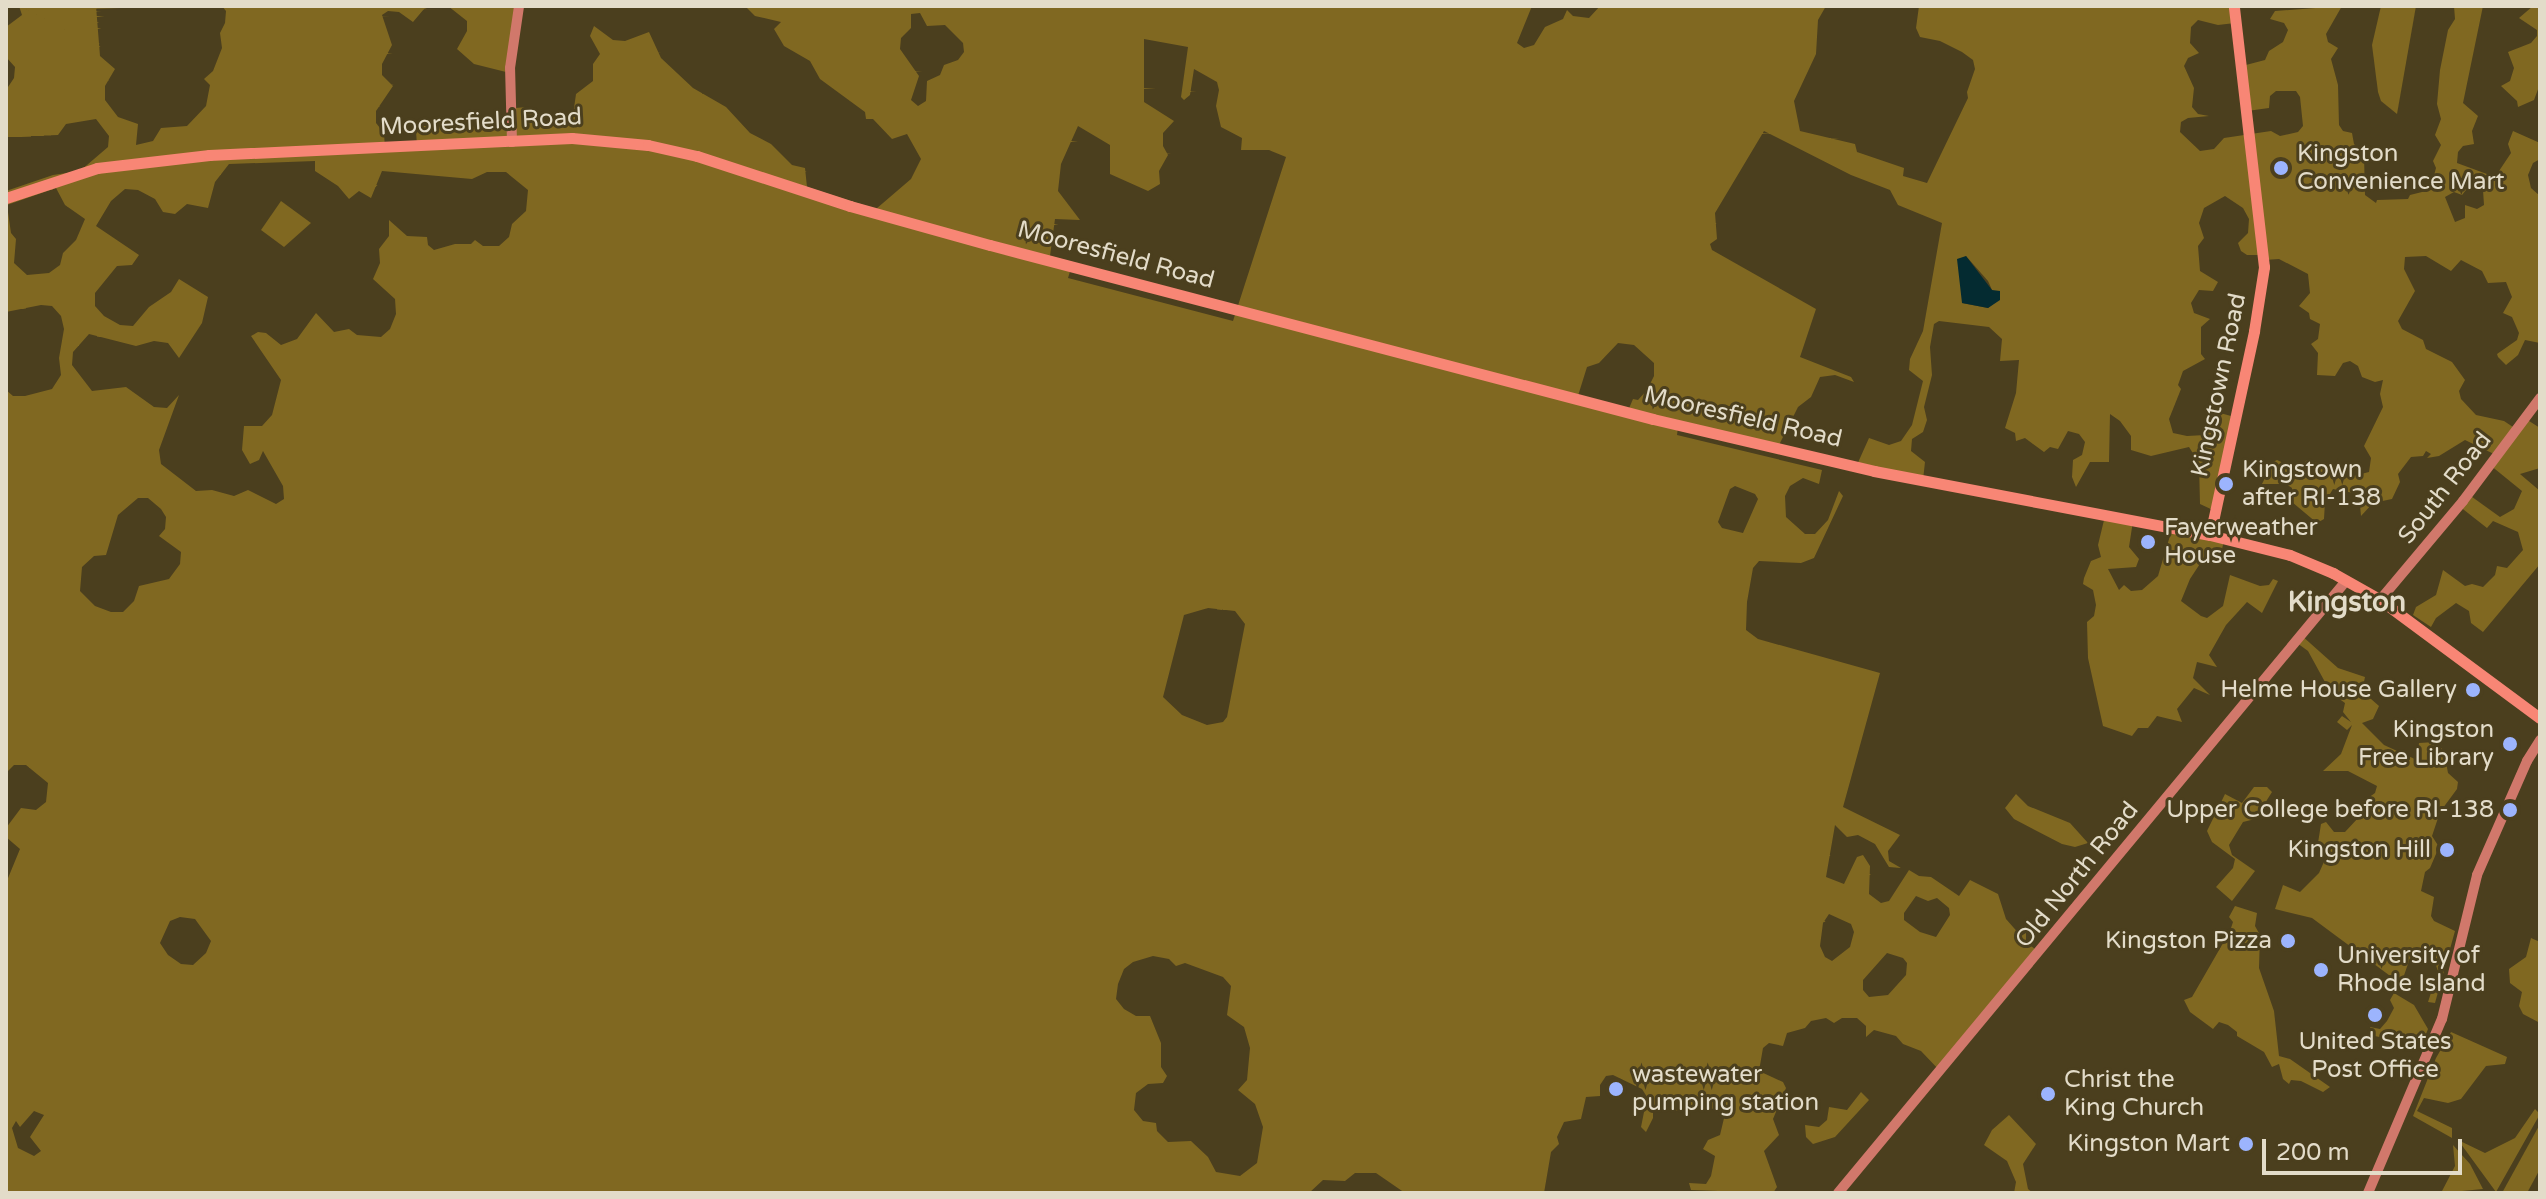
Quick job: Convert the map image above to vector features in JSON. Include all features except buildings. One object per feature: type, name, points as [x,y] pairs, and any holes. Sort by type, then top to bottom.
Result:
[{"type":"main road","name":"Kingstown Road","points":[[2210,535],[2254,331],[2264,267],[2234,6]]},
{"type":"main road","name":"Mooresfield Road","points":[[6,198],[97,168],[136,162],[209,155],[609,140],[697,156],[850,206],[990,245],[1653,419],[1874,471],[2210,535]]},
{"type":"main road","points":[[2210,535],[2290,555],[2346,581],[2380,600],[2540,718]]},
{"type":"street","points":[[512,142],[510,68],[519,6]]},
{"type":"street","name":"South Road","points":[[2380,600],[2463,501],[2540,398]]},
{"type":"street","name":"Old North Road","points":[[1838,1193],[2346,581]]},
{"type":"street","points":[[2368,1193],[2442,1019],[2477,875],[2522,771],[2540,740]]},
{"type":"shaded area","points":[[19,6],[96,6],[100,56],[115,69],[105,86],[105,100],[118,117],[138,124],[136,145],[153,141],[161,128],[187,126],[206,106],[210,85],[204,79],[213,71],[222,48],[220,33],[226,11],[222,6],[433,6],[424,9],[413,22],[399,12],[388,11],[382,15],[392,45],[382,64],[382,75],[393,86],[376,111],[376,123],[384,133],[385,149],[417,146],[416,131],[422,126],[512,127],[515,108],[528,107],[547,124],[562,123],[573,115],[576,94],[593,81],[593,64],[600,54],[590,36],[594,26],[613,40],[625,41],[649,32],[661,58],[693,88],[726,107],[750,133],[771,144],[792,165],[805,168],[807,187],[876,209],[911,179],[921,159],[907,134],[892,139],[873,119],[866,119],[865,112],[820,79],[810,61],[784,46],[774,29],[781,22],[755,16],[746,7],[736,6],[1532,6],[1517,43],[1524,48],[1534,45],[1545,27],[1563,19],[1567,10],[1573,16],[1589,18],[1600,6],[1826,6],[1818,20],[1816,54],[1794,101],[1800,131],[1855,144],[1857,152],[1904,168],[1903,176],[1927,183],[1968,98],[1975,69],[1973,60],[1962,52],[1940,41],[1920,37],[1916,28],[1919,6],[2234,6],[2235,23],[2218,25],[2198,20],[2191,27],[2190,43],[2199,53],[2188,58],[2184,66],[2194,88],[2192,107],[2198,114],[2209,116],[2188,118],[2181,122],[2180,132],[2200,151],[2214,149],[2224,138],[2271,131],[2280,136],[2298,132],[2303,126],[2300,97],[2296,91],[2276,91],[2270,96],[2269,108],[2247,111],[2242,66],[2265,60],[2269,51],[2283,42],[2288,30],[2284,23],[2270,19],[2275,11],[2342,6],[2326,34],[2328,42],[2338,48],[2331,59],[2338,85],[2339,125],[2343,131],[2352,133],[2354,144],[2364,155],[2365,195],[2376,203],[2377,200],[2408,199],[2410,195],[2430,190],[2436,168],[2433,161],[2441,145],[2435,135],[2441,119],[2437,104],[2440,70],[2448,30],[2455,19],[2454,6],[2483,6],[2463,103],[2478,116],[2472,131],[2474,144],[2463,146],[2458,152],[2457,163],[2495,177],[2511,153],[2508,144],[2513,131],[2540,143],[2540,159],[2533,163],[2528,175],[2531,188],[2540,196],[2540,343],[2525,340],[2518,355],[2506,365],[2498,357],[2497,354],[2517,340],[2519,333],[2512,317],[2503,313],[2512,297],[2506,282],[2488,283],[2482,271],[2461,260],[2451,271],[2426,256],[2405,257],[2404,269],[2415,291],[2398,321],[2402,329],[2423,340],[2426,349],[2452,362],[2465,380],[2459,391],[2461,399],[2476,415],[2504,421],[2516,429],[2526,419],[2540,428],[2540,468],[2520,474],[2540,491],[2540,564],[2483,632],[2471,623],[2469,611],[2456,603],[2436,618],[2431,627],[2413,615],[2416,607],[2436,595],[2443,570],[2465,586],[2483,587],[2495,575],[2497,566],[2507,568],[2523,550],[2518,532],[2493,521],[2487,528],[2459,506],[2468,494],[2500,517],[2514,509],[2522,491],[2490,465],[2496,455],[2465,440],[2439,456],[2427,458],[2431,454],[2426,451],[2423,456],[2411,457],[2398,474],[2400,482],[2392,499],[2373,503],[2361,516],[2359,494],[2333,489],[2325,502],[2324,519],[2317,523],[2292,502],[2292,488],[2286,484],[2262,484],[2277,460],[2296,469],[2307,460],[2330,467],[2341,479],[2369,472],[2371,458],[2364,446],[2383,407],[2380,394],[2383,380],[2375,382],[2362,377],[2358,366],[2350,361],[2343,363],[2335,376],[2317,375],[2318,353],[2311,344],[2318,339],[2320,324],[2310,319],[2309,313],[2299,306],[2310,293],[2308,274],[2279,259],[2264,260],[2262,255],[2247,255],[2241,251],[2238,243],[2248,233],[2249,219],[2243,208],[2225,196],[2204,208],[2199,223],[2204,238],[2198,246],[2200,271],[2218,282],[2213,291],[2199,290],[2191,303],[2194,313],[2210,319],[2201,327],[2201,354],[2205,359],[2183,371],[2178,385],[2181,389],[2169,419],[2173,433],[2187,436],[2205,435],[2210,429],[2213,411],[2231,416],[2215,511],[2200,504],[2199,463],[2189,447],[2151,456],[2131,450],[2131,436],[2120,421],[2110,414],[2109,462],[2090,462],[2076,487],[2072,477],[2073,460],[2082,455],[2085,442],[2079,434],[2068,431],[2058,449],[2050,447],[2044,452],[2025,438],[2016,441],[2015,433],[2005,428],[2016,393],[2019,360],[2000,361],[2002,339],[1989,327],[1939,321],[1934,324],[1930,347],[1932,375],[1924,407],[1927,420],[1923,432],[1912,439],[1911,451],[1925,462],[1923,480],[1856,467],[1869,438],[1889,445],[1901,441],[1912,425],[1923,381],[1909,370],[1910,359],[1923,331],[1942,223],[1898,205],[1890,190],[1851,175],[1764,131],[1715,213],[1717,239],[1710,244],[1712,250],[1816,309],[1800,357],[1851,377],[1854,382],[1835,375],[1820,377],[1811,397],[1798,407],[1777,449],[1678,427],[1677,435],[1822,470],[1819,484],[1803,478],[1790,486],[1785,496],[1786,517],[1805,534],[1815,534],[1828,520],[1839,491],[1843,496],[1814,558],[1801,563],[1759,561],[1753,568],[1747,602],[1746,630],[1758,639],[1880,673],[1843,807],[1900,835],[1888,851],[1889,861],[1901,868],[1889,867],[1875,844],[1858,835],[1847,837],[1835,825],[1826,877],[1844,884],[1857,857],[1863,855],[1870,866],[1869,894],[1881,903],[1889,901],[1909,870],[1919,876],[1931,877],[1959,896],[1970,880],[1998,894],[2006,919],[2021,936],[2026,933],[2026,942],[2040,953],[1941,1072],[1921,1051],[1903,1044],[1896,1036],[1874,1030],[1866,1037],[1866,1026],[1857,1018],[1842,1018],[1834,1023],[1826,1018],[1811,1021],[1805,1028],[1787,1033],[1783,1046],[1769,1043],[1763,1048],[1759,1071],[1783,1082],[1786,1088],[1773,1119],[1779,1135],[1764,1151],[1777,1187],[1773,1193],[1691,1190],[1689,1183],[1706,1184],[1711,1176],[1715,1156],[1703,1149],[1708,1140],[1720,1135],[1725,1114],[1706,1106],[1674,1111],[1653,1106],[1653,1118],[1646,1132],[1641,1127],[1647,1097],[1642,1089],[1613,1075],[1606,1076],[1600,1085],[1600,1096],[1586,1097],[1581,1119],[1564,1122],[1557,1137],[1559,1144],[1551,1152],[1544,1193],[1405,1193],[1376,1173],[1355,1173],[1345,1181],[1323,1180],[1309,1193],[6,1193],[6,883],[20,849],[6,837],[6,828],[21,808],[36,810],[46,802],[48,783],[26,765],[14,765],[6,773],[6,390],[13,396],[25,396],[52,389],[61,375],[59,358],[64,329],[61,316],[52,306],[41,305],[6,312],[6,191],[53,175],[80,171],[108,147],[109,136],[96,119],[66,124],[58,135],[6,137],[6,90],[14,78],[15,67],[6,57],[6,27],[22,15]],"holes":[[[920,13],[927,26],[945,25],[963,43],[964,52],[958,60],[944,65],[940,75],[927,81],[926,101],[918,106],[911,100],[919,76],[900,49],[901,38],[911,28],[911,14]],[[1144,39],[1188,47],[1181,97],[1184,100],[1190,95],[1194,69],[1217,82],[1216,106],[1221,127],[1242,138],[1241,150],[1269,150],[1286,157],[1233,321],[1068,278],[1073,262],[1050,256],[1055,219],[1080,220],[1058,191],[1061,164],[1078,126],[1110,145],[1110,174],[1148,191],[1160,184],[1159,171],[1168,155],[1163,146],[1163,133],[1174,121],[1144,102]],[[315,161],[315,171],[338,186],[349,199],[359,191],[371,198],[382,171],[472,179],[487,172],[506,172],[528,190],[526,211],[512,224],[509,237],[499,246],[483,246],[475,240],[471,244],[455,244],[434,250],[428,245],[427,237],[407,236],[389,220],[389,236],[379,249],[380,263],[373,279],[395,299],[396,314],[390,329],[381,337],[357,335],[349,329],[334,332],[316,313],[297,339],[281,345],[266,333],[258,332],[251,336],[281,380],[272,415],[262,426],[244,426],[242,450],[250,464],[259,460],[263,451],[283,486],[284,499],[276,504],[248,490],[234,496],[212,490],[196,491],[161,464],[159,450],[179,395],[167,408],[154,407],[126,387],[92,391],[72,365],[73,352],[89,334],[136,346],[154,341],[168,343],[179,358],[202,323],[208,297],[179,279],[171,292],[149,307],[133,326],[120,325],[104,316],[95,306],[95,293],[117,266],[132,265],[139,255],[96,226],[111,201],[125,189],[138,190],[155,199],[163,212],[175,214],[187,204],[208,208],[215,182],[229,164]],[[2470,185],[2483,190],[2484,205],[2477,209],[2465,205],[2465,218],[2455,222],[2445,197],[2454,192],[2462,195]],[[56,188],[65,205],[85,219],[76,240],[63,253],[60,265],[49,273],[27,275],[14,263],[16,239],[11,233],[7,205]],[[1966,256],[1988,281],[1997,301],[1988,308],[1962,303]],[[1618,343],[1634,345],[1654,363],[1654,376],[1647,390],[1638,400],[1633,399],[1627,413],[1577,399],[1587,367],[1599,363]],[[1735,486],[1755,494],[1758,499],[1743,533],[1722,528],[1718,522],[1730,489]],[[138,498],[148,498],[161,509],[166,517],[165,529],[159,536],[181,552],[180,564],[169,579],[139,586],[134,601],[123,612],[111,612],[95,606],[80,591],[82,567],[94,556],[106,555],[118,515]],[[1208,608],[1235,611],[1245,624],[1227,717],[1223,722],[1207,725],[1182,715],[1163,697],[1184,615]],[[1916,896],[1928,901],[1937,898],[1949,908],[1950,915],[1936,937],[1920,932],[1904,920],[1904,913]],[[1829,914],[1851,924],[1854,932],[1850,947],[1832,961],[1825,957],[1820,946],[1823,923]],[[180,917],[195,919],[211,941],[206,953],[193,965],[181,964],[168,955],[160,943],[170,921]],[[1887,953],[1903,958],[1907,963],[1906,975],[1888,995],[1869,997],[1863,990],[1863,980]],[[1153,956],[1169,959],[1176,966],[1185,963],[1223,977],[1231,986],[1227,1015],[1244,1027],[1250,1048],[1247,1080],[1238,1090],[1255,1104],[1263,1127],[1257,1163],[1240,1176],[1216,1172],[1208,1157],[1191,1141],[1168,1142],[1157,1131],[1156,1123],[1143,1121],[1134,1110],[1136,1093],[1148,1084],[1163,1083],[1167,1076],[1161,1067],[1161,1043],[1150,1016],[1136,1016],[1124,1009],[1116,999],[1124,969],[1133,962]],[[34,1111],[44,1115],[30,1137],[41,1151],[34,1156],[18,1148],[12,1128],[16,1121],[20,1127]]]},
{"type":"shaded area","points":[[448,6],[518,6],[510,73],[474,64],[457,49],[467,31],[467,21]]},
{"type":"shaded area","points":[[2381,6],[2416,6],[2397,114],[2381,101],[2378,92],[2372,45]]},
{"type":"shaded area","points":[[2533,6],[2540,6],[2540,84],[2534,100],[2518,107],[2517,101],[2501,86],[2510,81],[2514,68],[2508,52],[2531,43],[2537,36],[2537,30],[2519,18]]},
{"type":"shaded area","points":[[281,201],[311,223],[284,247],[261,230]]},
{"type":"shaded area","points":[[2105,516],[2133,521],[2129,547],[2139,559],[2136,567],[2108,569],[2119,590],[2124,585],[2131,591],[2142,590],[2158,576],[2172,529],[2224,540],[2221,554],[2209,550],[2190,579],[2181,601],[2201,616],[2207,618],[2223,606],[2230,575],[2260,586],[2269,585],[2273,579],[2278,581],[2262,613],[2247,602],[2226,625],[2209,655],[2217,667],[2197,662],[2193,678],[2210,695],[2194,688],[2177,709],[2182,722],[2157,716],[2148,728],[2138,728],[2132,736],[2103,726],[2088,658],[2087,622],[2094,616],[2096,605],[2093,590],[2083,584],[2091,561],[2101,557],[2098,545]]},
{"type":"shaded area","points":[[2301,635],[2338,668],[2365,677],[2362,691],[2379,706],[2373,719],[2362,723],[2384,745],[2417,760],[2419,743],[2435,742],[2444,751],[2448,773],[2458,782],[2457,789],[2440,812],[2432,836],[2439,847],[2430,868],[2425,872],[2421,891],[2434,897],[2431,916],[2434,921],[2455,931],[2435,1003],[2428,1002],[2438,971],[2434,960],[2419,957],[2409,961],[2401,984],[2312,918],[2275,909],[2283,885],[2300,892],[2319,873],[2327,855],[2318,843],[2321,824],[2326,822],[2334,832],[2345,832],[2359,817],[2361,803],[2375,793],[2377,786],[2348,771],[2323,771],[2341,754],[2352,725],[2347,730],[2337,722],[2342,716],[2351,722],[2343,712],[2345,703],[2331,693],[2308,651],[2297,643]]},
{"type":"shaded area","points":[[2254,787],[2267,787],[2272,792],[2255,819],[2243,822],[2229,845],[2232,855],[2255,871],[2232,901],[2216,887],[2233,868],[2235,859],[2212,842],[2207,831],[2225,794],[2242,803]]},
{"type":"shaded area","points":[[2016,794],[2028,806],[2070,823],[2088,843],[2075,847],[2062,844],[2014,819],[2005,808]]},
{"type":"shaded area","points":[[2235,906],[2257,913],[2255,926],[2260,935],[2259,968],[2274,1011],[2279,1056],[2290,1059],[2330,1087],[2323,1092],[2301,1081],[2291,1080],[2289,1084],[2283,1079],[2279,1064],[2272,1067],[2264,1052],[2237,1036],[2237,1032],[2228,1025],[2219,1022],[2213,1029],[2190,1012],[2184,1000],[2192,997],[2230,931],[2233,922],[2229,917]]},
{"type":"shaded area","points":[[2531,938],[2540,942],[2540,1023],[2523,1014],[2519,1006],[2522,992],[2510,983],[2509,969],[2526,957]]},
{"type":"shaded area","points":[[2394,993],[2414,1005],[2428,1029],[2421,1047],[2419,1042],[2390,1029],[2384,1038],[2375,1036],[2370,1027],[2380,1029],[2387,1021],[2394,1008],[2390,1000]]},
{"type":"shaded area","points":[[2451,1032],[2507,1057],[2505,1064],[2486,1066],[2461,1099],[2448,1103],[2424,1098],[2417,1111],[2452,1128],[2452,1138],[2413,1116],[2436,1058]]},
{"type":"shaded area","points":[[1861,1092],[1869,1100],[1835,1137],[1813,1144],[1806,1137],[1805,1125],[1819,1127],[1827,1120],[1829,1107],[1847,1110]]},
{"type":"shaded area","points":[[2535,1109],[2540,1114],[2496,1192],[2458,1140],[2485,1153],[2515,1138]]},
{"type":"shaded area","points":[[2009,1115],[2036,1144],[2023,1164],[2028,1189],[2033,1193],[2014,1193],[2016,1182],[2007,1161],[1984,1145],[1992,1130]]},
{"type":"shaded area","points":[[2540,1124],[2540,1169],[2527,1193],[2502,1193]]},
{"type":"shaded area","points":[[2453,1145],[2470,1164],[2483,1189],[2441,1193],[2455,1166]]},
{"type":"water","points":[[1966,256],[1992,290],[2000,291],[2000,300],[1988,308],[1962,303],[1957,259]]},
{"type":"place","name":"Kingston Convenience Mart","points":[[2281,168]]},
{"type":"place","name":"Kingstown after RI-138","points":[[2226,484]]},
{"type":"place","name":"Fayerweather House","points":[[2148,542]]},
{"type":"place","name":"Helme House Gallery","points":[[2473,690]]},
{"type":"place","name":"Kingston Free Library","points":[[2510,744]]},
{"type":"place","name":"Upper College before RI-138","points":[[2510,810]]},
{"type":"place","name":"Kingston Hill","points":[[2447,850]]},
{"type":"place","name":"Kingston Pizza","points":[[2288,941]]},
{"type":"place","name":"University of Rhode Island","points":[[2321,970]]},
{"type":"place","name":"United States Post Office","points":[[2375,1015]]},
{"type":"place","name":"wastewater pumping station","points":[[1616,1089]]},
{"type":"place","name":"Christ the King Church","points":[[2048,1094]]},
{"type":"place","name":"Kingston Mart","points":[[2246,1144]]},
{"type":"district","name":"Kingston","points":[[2347,602]]}]
